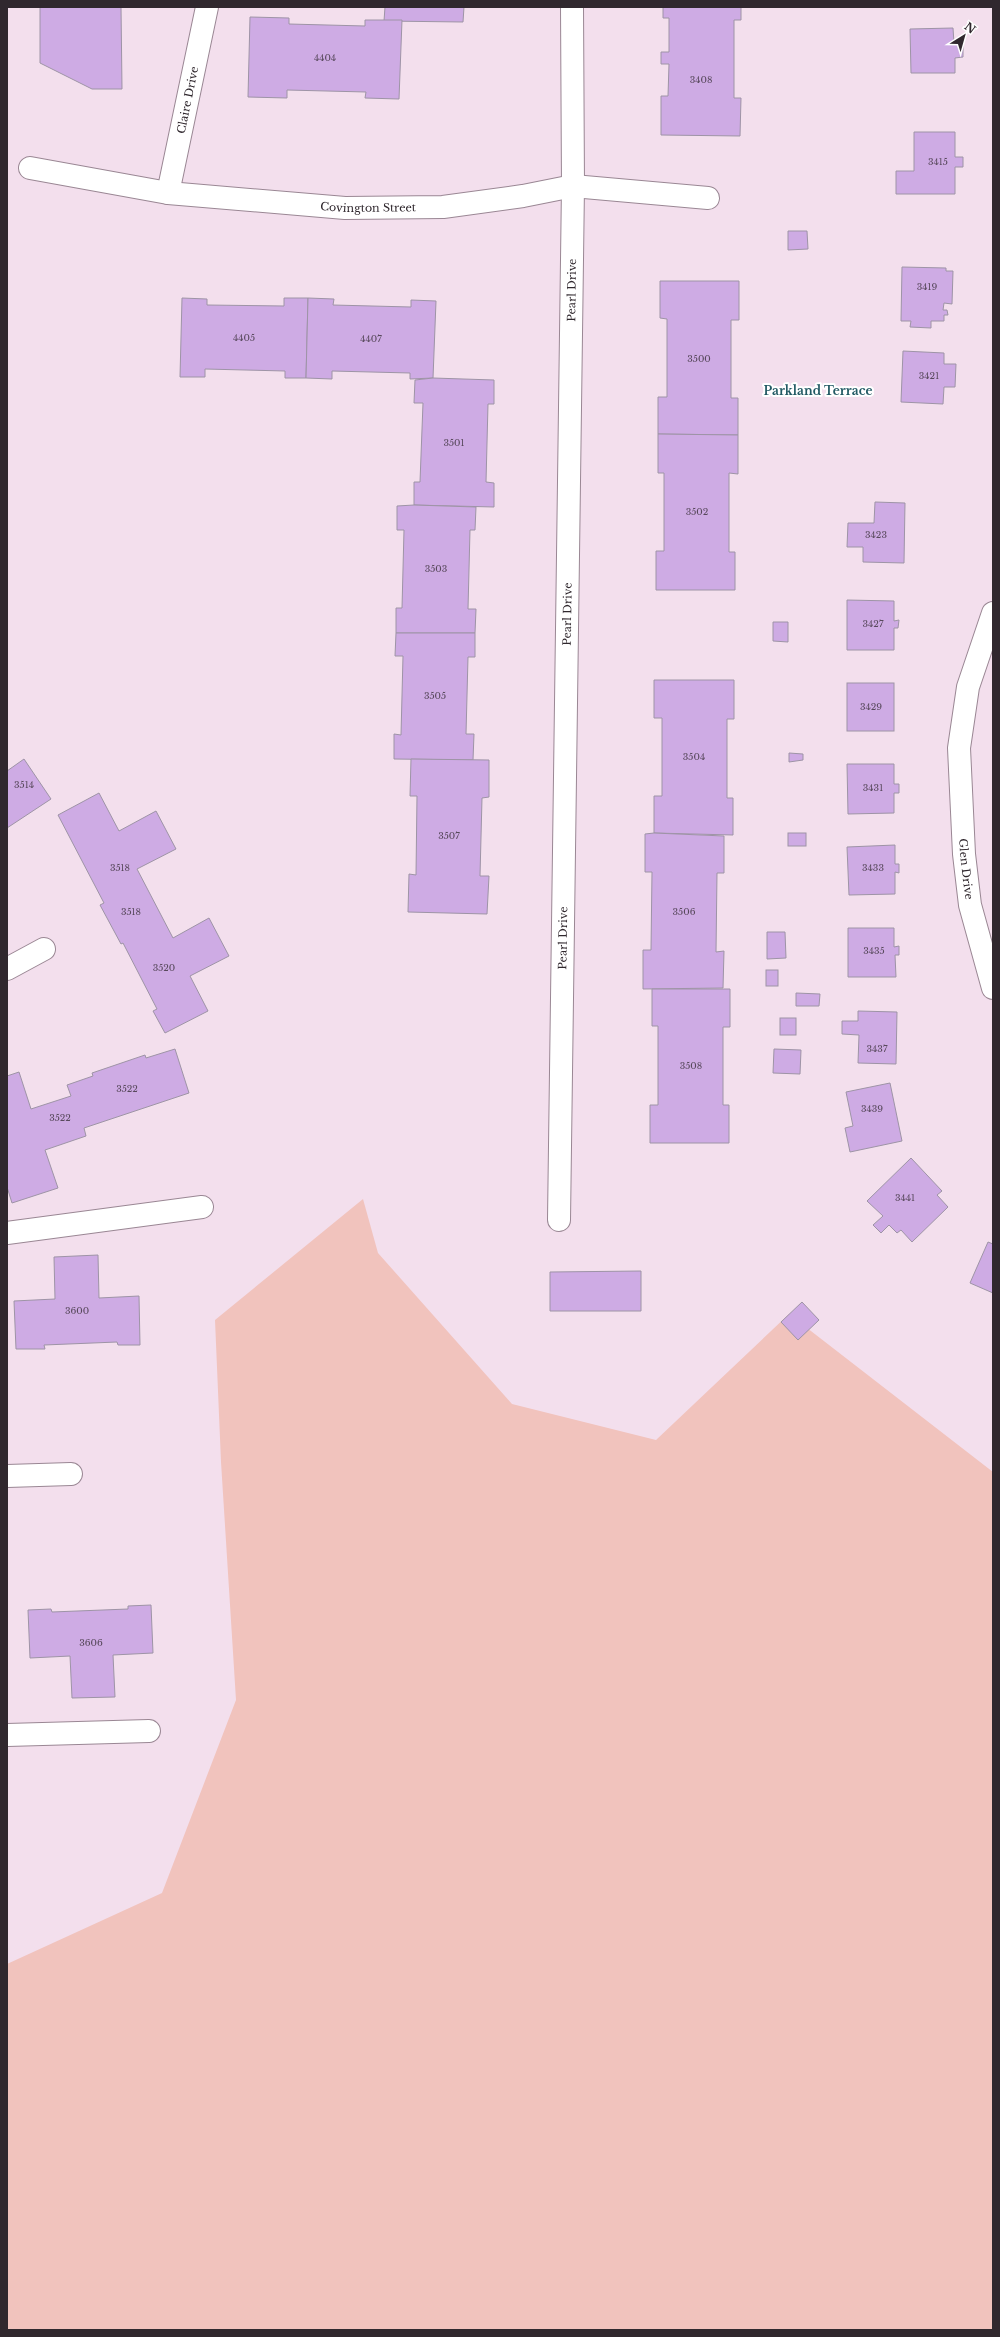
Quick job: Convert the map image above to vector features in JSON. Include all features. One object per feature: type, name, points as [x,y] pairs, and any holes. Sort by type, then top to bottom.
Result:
[{"type":"street","name":"Claire Drive","points":[[168,193],[207,7]]},
{"type":"street","name":"Pearl Drive","points":[[558,1220],[573,186],[572,7]]},
{"type":"street","name":"Covington Street","points":[[30,168],[168,193],[345,208],[435,207],[523,196],[573,186],[708,198]]},
{"type":"street","name":"Glen Drive","points":[[993,613],[968,687],[958,748],[964,854],[970,905],[993,988]]},
{"type":"street","points":[[7,969],[44,949]]},
{"type":"street","points":[[7,1233],[202,1207]]},
{"type":"street","points":[[7,1476],[71,1474]]},
{"type":"street","points":[[7,1734],[149,1731]]},
{"type":"shaded area","points":[[363,1199],[378,1253],[512,1404],[656,1440],[789,1314],[993,1472],[993,2330],[7,2330],[7,1964],[162,1893],[236,1700],[221,1462],[215,1320]]},
{"type":"building","points":[[40,7],[121,7],[122,89],[92,89],[40,63]]},
{"type":"building","points":[[385,7],[464,7],[463,22],[384,21]]},
{"type":"building","points":[[663,7],[741,7],[741,20],[734,20],[734,98],[741,98],[740,136],[661,135],[661,96],[668,96],[669,64],[661,64],[661,52],[669,52],[669,18],[663,18]]},
{"type":"building","points":[[250,17],[289,18],[289,24],[365,26],[365,20],[402,20],[399,99],[365,98],[366,92],[287,90],[287,98],[248,97]]},
{"type":"building","points":[[953,28],[954,43],[963,43],[963,57],[955,58],[955,73],[911,73],[910,29]]},
{"type":"building","points":[[914,132],[955,132],[955,157],[963,157],[963,167],[955,167],[955,194],[896,194],[896,171],[914,171]]},
{"type":"building","points":[[788,231],[807,231],[808,249],[788,250]]},
{"type":"building","points":[[902,267],[946,268],[946,271],[953,271],[952,304],[944,303],[943,310],[947,310],[948,315],[944,315],[944,321],[931,321],[931,328],[910,327],[911,321],[901,321]]},
{"type":"building","points":[[660,281],[739,281],[739,320],[731,320],[731,398],[738,398],[738,435],[658,434],[658,397],[667,397],[667,319],[660,318]]},
{"type":"building","points":[[182,298],[207,299],[207,305],[284,306],[284,298],[308,298],[306,378],[285,378],[285,371],[205,369],[205,377],[180,377]]},
{"type":"building","points":[[308,298],[334,299],[333,305],[411,307],[411,300],[436,301],[433,378],[410,379],[410,373],[332,371],[332,379],[306,378]]},
{"type":"building","points":[[903,351],[944,353],[944,364],[956,364],[955,387],[944,387],[943,404],[901,402]]},
{"type":"building","points":[[433,378],[494,380],[494,404],[488,404],[486,482],[494,483],[494,507],[414,505],[414,482],[420,482],[423,403],[414,403],[415,380]]},
{"type":"building","points":[[658,434],[738,435],[738,474],[729,473],[729,552],[735,552],[735,590],[656,590],[656,551],[664,551],[664,473],[658,473]]},
{"type":"building","points":[[875,502],[905,503],[904,563],[863,562],[863,547],[847,547],[848,523],[874,523]]},
{"type":"building","points":[[414,505],[476,507],[475,530],[470,530],[468,609],[476,609],[475,633],[396,633],[396,608],[402,608],[404,530],[397,530],[397,506]]},
{"type":"building","points":[[847,600],[894,601],[894,621],[899,620],[898,628],[894,628],[894,650],[847,650]]},
{"type":"building","points":[[773,622],[788,622],[788,642],[773,641]]},
{"type":"building","points":[[396,633],[475,633],[475,657],[468,657],[466,734],[474,734],[473,760],[394,759],[394,734],[401,735],[403,656],[395,656]]},
{"type":"building","points":[[654,680],[734,680],[734,719],[727,719],[727,798],[733,798],[733,835],[654,833],[654,796],[662,796],[662,718],[654,718]]},
{"type":"building","points":[[847,683],[894,683],[894,731],[847,731]]},
{"type":"building","points":[[789,753],[803,754],[803,760],[789,762]]},
{"type":"building","points":[[24,759],[51,799],[7,828],[7,771]]},
{"type":"building","points":[[411,759],[489,760],[489,797],[482,798],[480,876],[489,876],[487,914],[408,912],[409,874],[416,875],[417,796],[410,796]]},
{"type":"building","points":[[847,764],[894,764],[894,784],[899,784],[899,793],[894,793],[894,813],[848,814]]},
{"type":"building","points":[[99,793],[119,831],[156,811],[176,849],[137,869],[173,938],[209,918],[229,956],[190,976],[208,1011],[165,1033],[153,1011],[157,1009],[123,943],[121,944],[100,905],[104,903],[58,815]]},
{"type":"building","points":[[654,833],[724,836],[724,873],[717,873],[716,952],[724,951],[723,988],[643,989],[643,950],[651,950],[652,872],[645,872],[645,834]]},
{"type":"building","points":[[788,833],[806,833],[806,846],[788,846]]},
{"type":"building","points":[[895,845],[895,864],[899,864],[899,873],[895,872],[895,894],[849,895],[847,847]]},
{"type":"building","points":[[848,928],[894,928],[894,947],[899,946],[899,955],[895,955],[896,977],[848,977]]},
{"type":"building","points":[[767,932],[785,932],[786,958],[767,959]]},
{"type":"building","points":[[766,970],[778,970],[778,986],[766,986]]},
{"type":"building","points":[[652,989],[730,989],[730,1027],[723,1027],[723,1105],[729,1105],[729,1143],[650,1143],[650,1105],[658,1105],[658,1026],[652,1026]]},
{"type":"building","points":[[796,993],[820,994],[819,1006],[796,1006]]},
{"type":"building","points":[[858,1011],[897,1012],[896,1064],[858,1063],[859,1035],[842,1034],[842,1021],[858,1021]]},
{"type":"building","points":[[780,1018],[796,1018],[796,1035],[780,1035]]},
{"type":"building","points":[[175,1049],[189,1093],[84,1128],[86,1136],[45,1150],[58,1188],[12,1203],[7,1187],[7,1076],[19,1072],[31,1109],[71,1096],[67,1085],[93,1076],[92,1073],[145,1055],[146,1058]]},
{"type":"building","points":[[774,1049],[801,1050],[800,1074],[773,1073]]},
{"type":"building","points":[[890,1083],[902,1141],[850,1152],[845,1128],[853,1126],[846,1092]]},
{"type":"building","points":[[911,1158],[942,1191],[937,1195],[948,1207],[912,1242],[901,1230],[897,1233],[889,1225],[881,1233],[873,1225],[883,1216],[867,1201]]},
{"type":"building","points":[[988,1242],[993,1244],[993,1293],[970,1283]]},
{"type":"building","points":[[98,1255],[99,1298],[139,1296],[140,1345],[118,1345],[117,1342],[44,1345],[45,1349],[16,1349],[14,1301],[55,1299],[54,1257]]},
{"type":"building","points":[[641,1271],[641,1311],[550,1311],[550,1272]]},
{"type":"building","points":[[802,1302],[819,1320],[798,1340],[781,1322]]},
{"type":"building","points":[[151,1605],[153,1653],[113,1655],[115,1697],[72,1698],[70,1656],[30,1658],[28,1610],[51,1609],[52,1612],[128,1609],[128,1606]]},
{"type":"district","name":"Parkland Terrace","points":[[818,391]]}]
